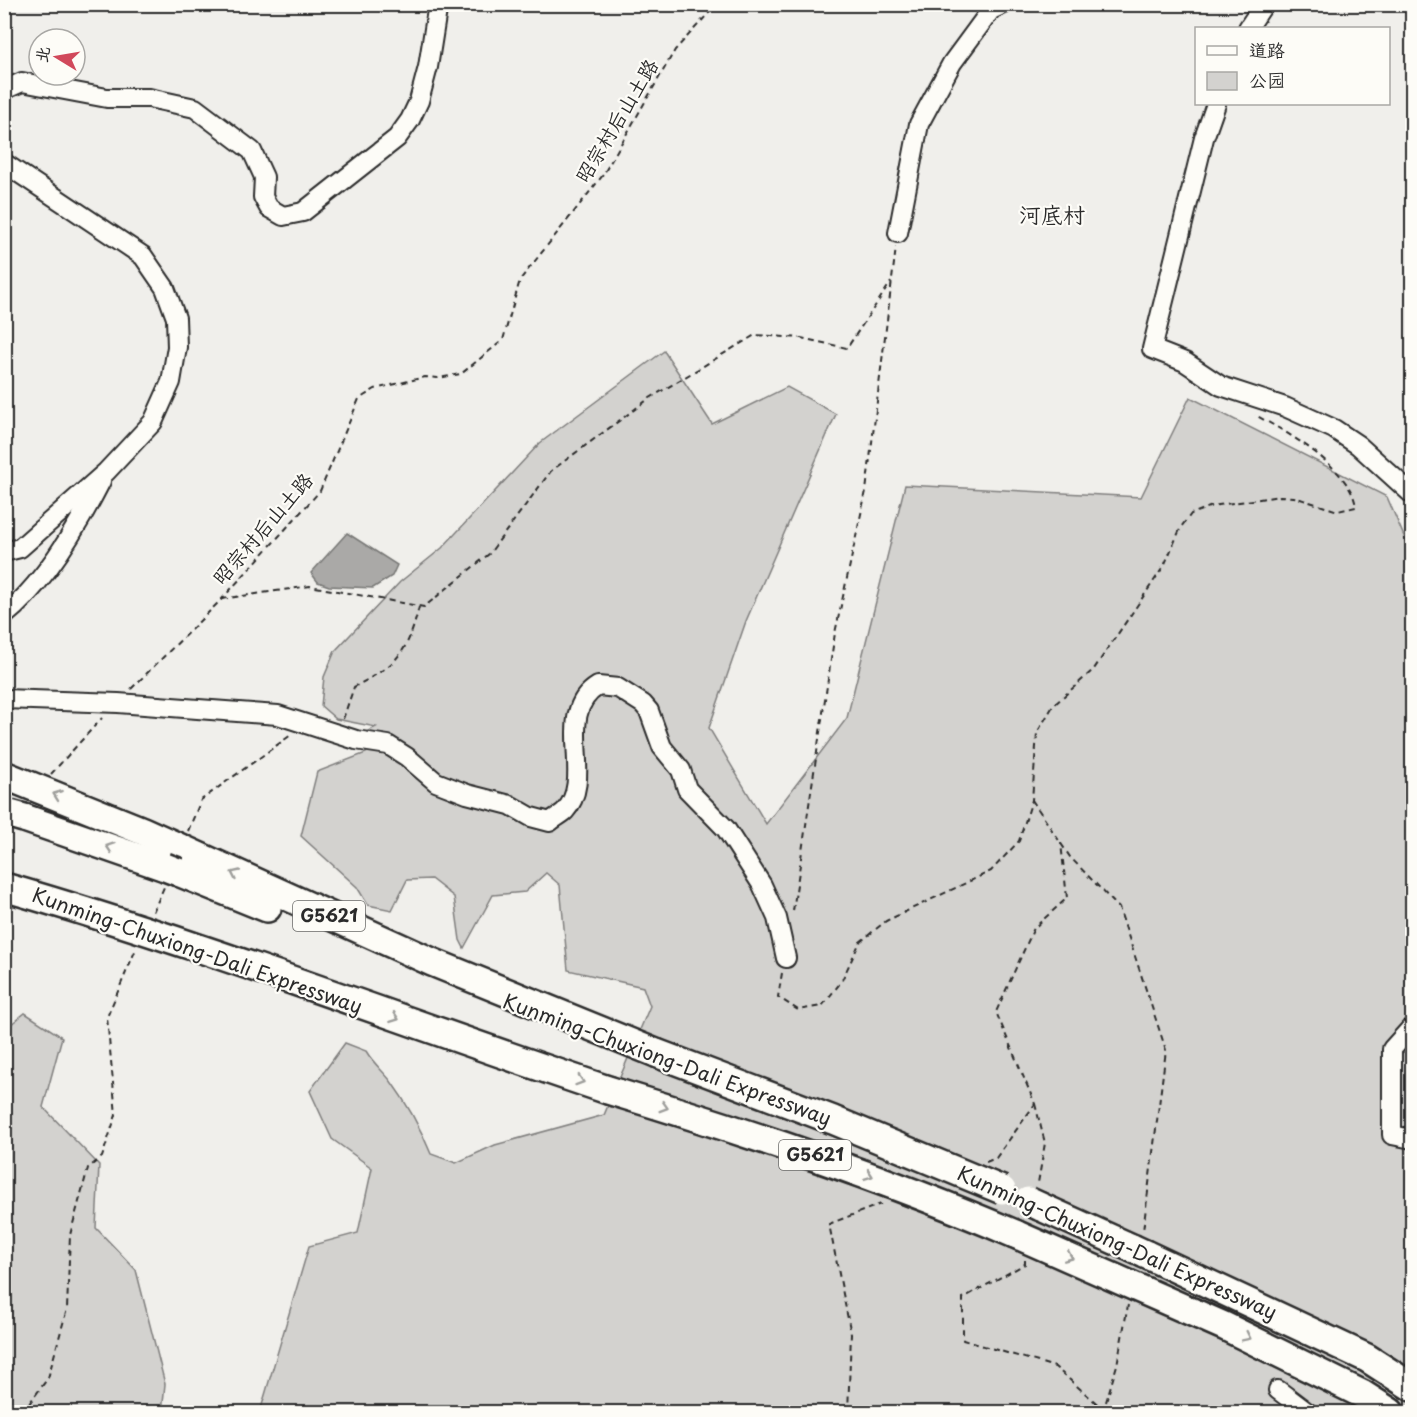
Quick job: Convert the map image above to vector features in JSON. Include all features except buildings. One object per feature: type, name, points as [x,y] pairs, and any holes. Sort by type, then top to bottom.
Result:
[{"type":"highway","name":"G5621","points":[[4,775],[143,831],[432,962],[656,1053]]},
{"type":"highway","name":"Kunming-Chuxiong-Dali Expressway","points":[[13,815],[171,870],[521,1007],[656,1053],[833,1120],[1002,1190],[1036,1198],[1140,1245],[1367,1358],[1413,1387]]},
{"type":"highway","name":"Kunming-Chuxiong-Dali Expressway","points":[[4,887],[182,942],[441,1035],[805,1151],[923,1195],[1021,1245],[1224,1326],[1362,1394],[1390,1413]]},
{"type":"street","points":[[898,233],[919,124],[952,63],[991,10],[1004,4]]},
{"type":"street","points":[[1249,27],[1264,4]]},
{"type":"street","points":[[4,90],[22,82],[107,98],[148,98],[195,108],[252,151],[264,177],[263,197],[269,208],[283,216],[303,212],[397,138],[410,120],[419,101],[428,67],[435,6]]},
{"type":"street","points":[[1216,105],[1201,149],[1152,349],[1185,362],[1221,386],[1285,407],[1334,429],[1358,445],[1413,494]]},
{"type":"street","points":[[4,163],[143,256],[165,288],[176,318],[177,347],[171,382],[153,422],[106,472],[20,548],[4,552]]},
{"type":"street","points":[[4,616],[49,567],[80,522],[106,472]]},
{"type":"street","points":[[4,699],[58,699],[205,707],[278,715],[356,740],[388,745],[407,757],[436,782],[467,794],[510,805],[531,817],[550,822],[566,810],[574,792],[578,772],[576,720],[584,699],[598,686],[618,688],[643,704],[649,711],[662,747],[681,770],[687,789],[726,829],[762,885],[777,918],[786,958]]},
{"type":"street","points":[[1413,1027],[1392,1049],[1392,1135],[1413,1139]]},
{"type":"street","points":[[1278,1390],[1307,1413]]},
{"type":"path","name":"昭宗村后山土路","points":[[419,605],[310,586],[222,599],[320,491],[359,399],[375,389],[425,377],[438,378],[460,374],[503,340],[520,280],[603,175],[675,50],[717,4]]},
{"type":"path","points":[[792,914],[835,633],[866,490],[898,233]]},
{"type":"path","points":[[351,722],[342,718],[354,687],[390,667],[411,638],[419,605],[424,607],[489,554],[551,471],[650,398],[755,335],[801,338],[847,348],[892,281]]},
{"type":"path","points":[[786,958],[777,997],[798,1010],[822,1006],[841,982],[860,942],[886,921],[991,871],[1019,841],[1032,800],[1037,733],[1053,705],[1094,669],[1164,566],[1181,527],[1191,514],[1212,506],[1280,496],[1294,497],[1338,511],[1356,507],[1354,495],[1332,467],[1288,433],[1247,411]]},
{"type":"path","points":[[184,840],[201,800],[308,723]]},
{"type":"path","points":[[1032,800],[1070,856],[1119,908],[1166,1050],[1140,1245]]},
{"type":"path","points":[[1036,1198],[1045,1143],[1035,1104],[996,1012],[1034,928],[1067,898],[1061,843]]},
{"type":"path","points":[[23,1413],[48,1378],[67,1309],[69,1234],[88,1168],[102,1157],[116,1115],[107,1017],[137,948]]},
{"type":"path","points":[[984,1163],[996,1158],[1035,1104]]},
{"type":"path","points":[[848,1413],[851,1334],[830,1224],[885,1202]]},
{"type":"path","points":[[1021,1245],[1025,1264],[963,1298],[963,1340],[1055,1367],[1102,1410],[1117,1365],[1128,1304]]},
{"type":"green space","points":[[664,351],[712,424],[787,387],[836,414],[746,621],[709,728],[766,824],[847,718],[905,485],[1141,497],[1190,397],[1387,497],[1412,555],[1412,1412],[260,1412],[309,1246],[358,1233],[372,1168],[332,1139],[310,1091],[345,1043],[366,1051],[390,1080],[413,1116],[431,1154],[456,1163],[495,1145],[604,1115],[650,1006],[643,987],[568,970],[560,885],[546,873],[525,892],[493,895],[464,948],[460,940],[454,897],[431,879],[407,880],[392,910],[368,905],[357,887],[301,836],[317,772],[366,753],[368,731],[376,727],[336,719],[321,706],[324,677],[335,651],[400,582],[442,548],[540,443]]},
{"type":"green space","points":[[25,1013],[62,1037],[43,1107],[99,1165],[96,1228],[136,1270],[165,1384],[162,1412],[5,1412],[5,1029]]},
{"type":"shaded area","points":[[347,533],[397,565],[392,576],[373,588],[329,586],[318,582],[311,573]]},
{"type":"district","name":"河底村","points":[[1052,215]]}]
